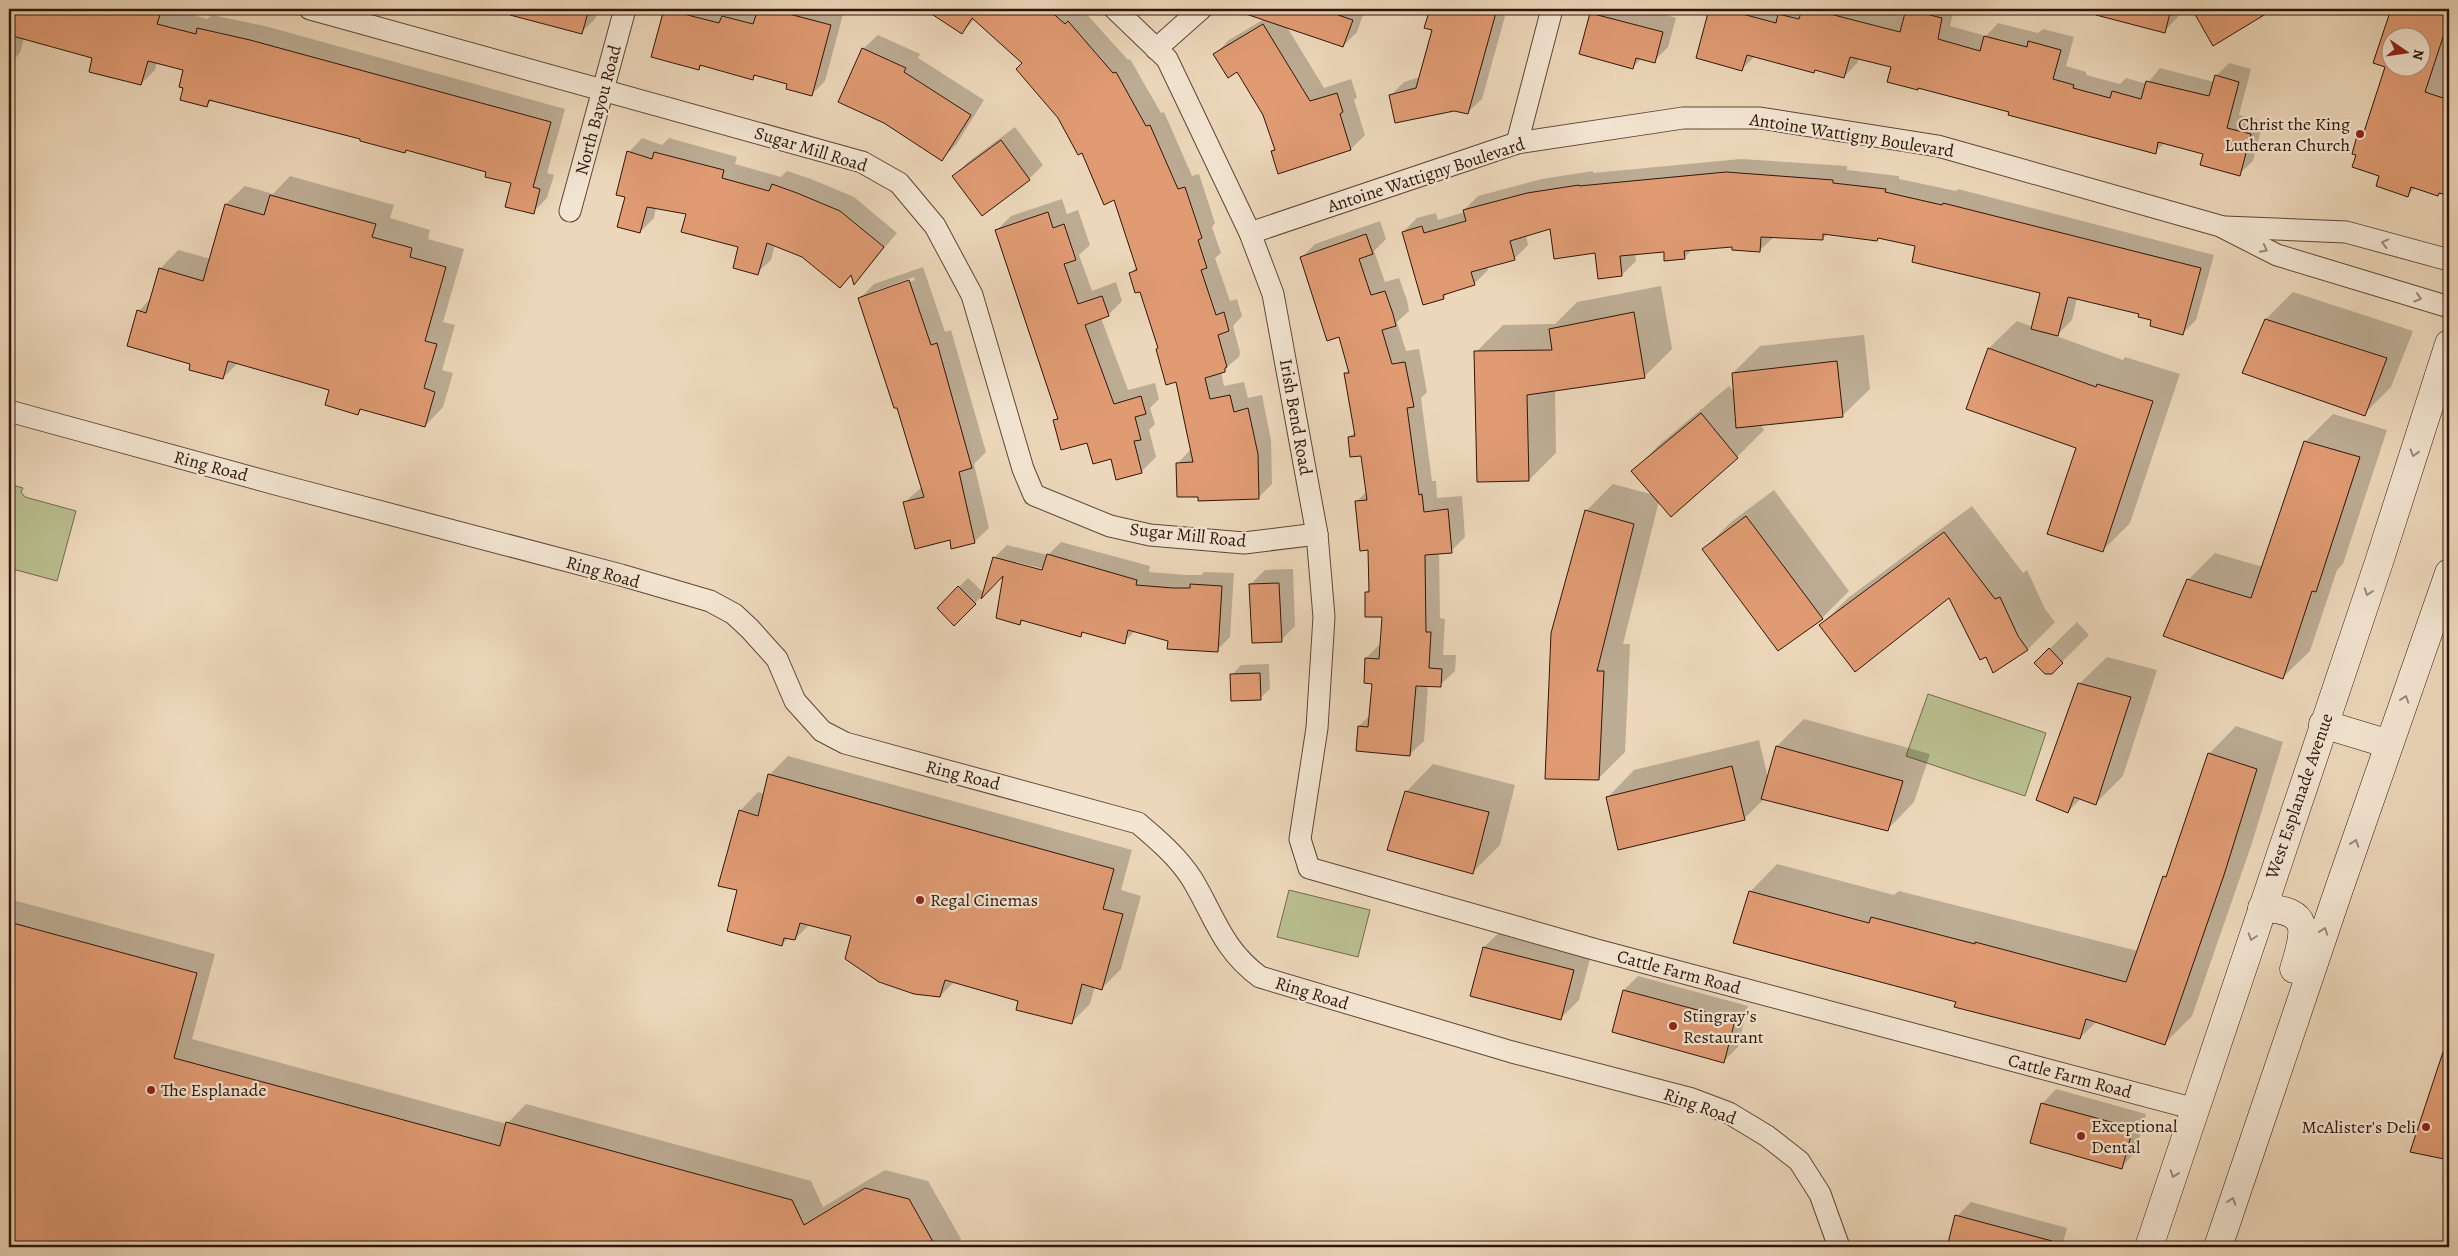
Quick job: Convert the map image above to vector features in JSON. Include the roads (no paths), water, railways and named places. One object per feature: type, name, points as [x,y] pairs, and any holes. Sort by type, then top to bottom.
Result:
[{"type":"main road","name":"West Esplanade Avenue","points":[[2149,1247],[2323,724],[2379,562],[2449,344]]},
{"type":"main road","points":[[2218,1247],[2449,573]]},
{"type":"main road","points":[[2323,724],[2389,744]]},
{"type":"main road","points":[[2262,908],[2282,909],[2293,914],[2301,925],[2304,936],[2293,972],[2274,1082]]},
{"type":"street","name":"Sugar Mill Road","points":[[310,9],[862,162],[899,183],[935,226],[972,295],[1023,469],[1034,495],[1110,526],[1150,535],[1244,543],[1317,534]]},
{"type":"street","name":"North Bayou Road","points":[[570,211],[625,9]]},
{"type":"street","points":[[1156,49],[1202,9]]},
{"type":"street","points":[[1517,143],[1552,9]]},
{"type":"street","name":"Irish Bend Road","points":[[1118,10],[1167,59],[1250,233],[1273,294],[1317,534],[1324,617],[1317,728],[1300,839],[1309,868]]},
{"type":"street","name":"Antoine Wattigny Boulevard","points":[[1250,233],[1517,143],[1684,118],[1760,118],[1938,146],[2220,226],[2277,256],[2449,307]]},
{"type":"street","name":"Antoine Wattigny Boulevard","points":[[2220,226],[2346,232],[2449,260]]},
{"type":"street","name":"Ring Road","points":[[9,411],[283,486],[621,575],[710,601],[734,614],[750,629],[777,659],[795,701],[822,730],[845,743],[1138,823],[1166,847],[1179,862],[1191,878],[1215,926],[1228,947],[1239,960],[1260,977],[1512,1052],[1692,1099],[1729,1113],[1767,1136],[1799,1161],[1820,1194],[1839,1247]]},
{"type":"street","name":"Cattle Farm Road","points":[[1309,868],[1597,950],[2195,1109]]},
{"type":"place","name":"Christ the King Lutheran Church","points":[[2360,134]]},
{"type":"place","name":"Regal Cinemas","points":[[920,900]]},
{"type":"place","name":"Stingray's Restaurant","points":[[1673,1026]]},
{"type":"place","name":"The Esplanade","points":[[151,1090]]},
{"type":"place","name":"McAlister's Deli","points":[[2426,1127]]},
{"type":"place","name":"Exceptional Dental","points":[[2081,1136]]}]
